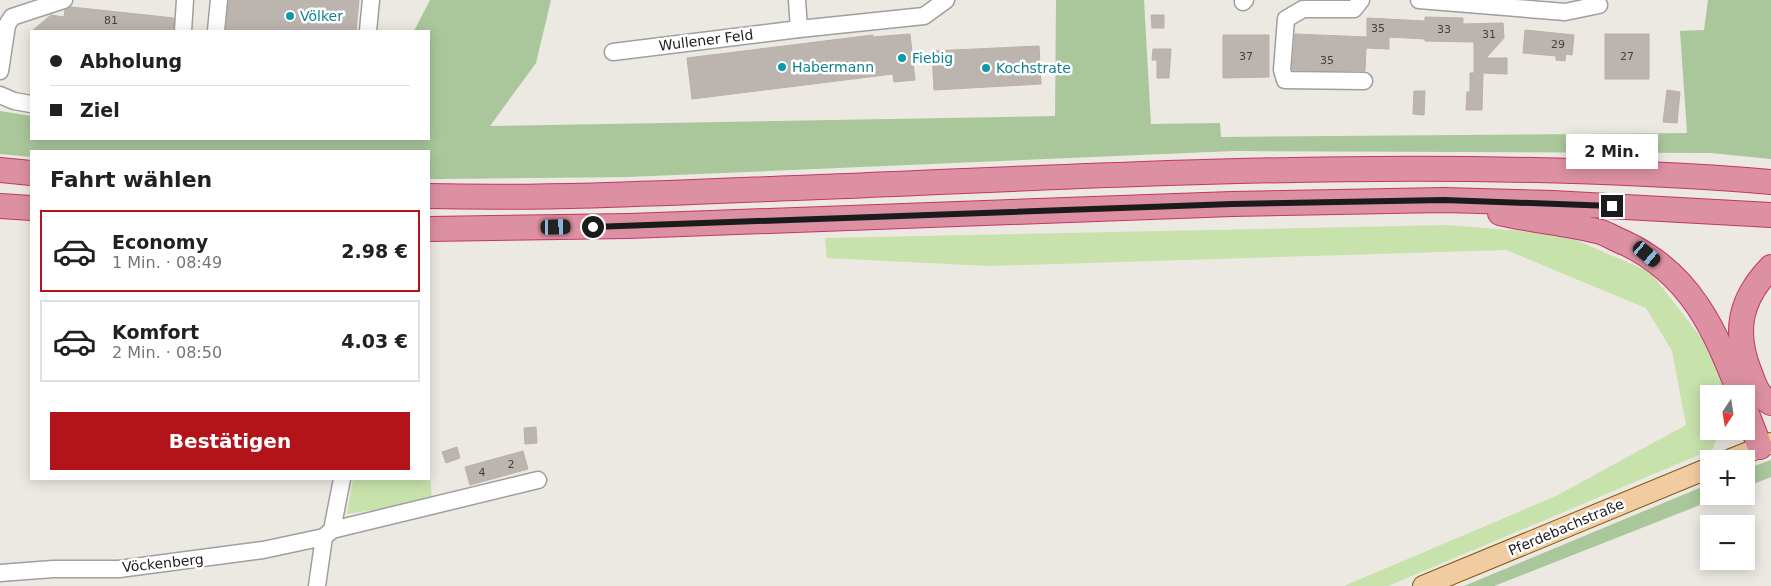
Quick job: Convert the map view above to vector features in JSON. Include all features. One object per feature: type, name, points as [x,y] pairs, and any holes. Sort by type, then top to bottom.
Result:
[{"type":"highway","points":[[430,196],[626,194],[1148,173],[1364,168],[1554,170],[1771,182]]},
{"type":"highway","points":[[0,170],[30,173]]},
{"type":"highway","points":[[1444,200],[1518,217],[1562,223],[1603,233],[1647,254],[1678,279],[1705,315],[1744,385]]},
{"type":"highway","points":[[430,228],[629,226],[1232,204],[1444,200],[1553,203],[1771,216]]},
{"type":"highway","points":[[0,206],[30,208]]},
{"type":"highway","points":[[1750,385],[1742,354],[1740,335],[1742,317],[1749,296],[1758,280],[1771,267]]},
{"type":"highway","points":[[1755,404],[1767,440]]},
{"type":"main road","points":[[1748,450],[1767,440]]},
{"type":"main road","name":"Pferdebachstraße","points":[[1423,586],[1700,472]]},
{"type":"street","points":[[0,71],[7,25],[12,16],[64,0]]},
{"type":"street","points":[[183,30],[185,0]]},
{"type":"street","points":[[216,30],[218,0]]},
{"type":"street","points":[[368,30],[371,0]]},
{"type":"street","points":[[797,0],[799,28]]},
{"type":"street","name":"Wullener Feld","points":[[613,52],[799,28],[924,16],[946,0]]},
{"type":"street","points":[[1361,0],[1354,9],[1302,9],[1286,19],[1282,70],[1285,80],[1364,81]]},
{"type":"street","points":[[1420,0],[1565,12],[1598,5]]},
{"type":"street","points":[[0,95],[14,101],[30,104]]},
{"type":"street","points":[[317,586],[342,480]]},
{"type":"street","name":"Vöckenberg","points":[[0,573],[53,569],[119,569],[264,550],[538,480]]},
{"type":"green space","points":[[430,0],[551,0],[536,63],[490,126],[1055,116],[1056,0],[1144,0],[1151,124],[1220,123],[1221,137],[1687,133],[1680,31],[1704,30],[1708,0],[1771,0],[1771,159],[1711,153],[1234,151],[627,177],[430,179],[430,150],[30,150],[30,157],[0,154],[0,111],[30,116],[30,140],[430,140],[430,30],[415,30]]},
{"type":"green space","points":[[1447,225],[1562,234],[1650,272],[1708,346],[1723,385],[1700,385],[1700,440],[1716,440],[1713,449],[1700,450],[1700,454],[1388,586],[1344,586],[1556,496],[1686,425],[1672,351],[1646,308],[1506,250],[989,266],[827,258],[825,238]]},
{"type":"green space","points":[[1771,460],[1771,477],[1755,483],[1755,466]]},
{"type":"green space","points":[[430,473],[432,501],[347,514],[353,480],[430,480]]},
{"type":"green space","points":[[1700,488],[1700,505],[1494,586],[1464,586]]},
{"type":"building","name":"Völker","points":[[229,0],[359,0],[356,30],[226,30]]},
{"type":"building","points":[[71,7],[174,18],[173,30],[33,30],[51,15],[64,17],[65,10]]},
{"type":"building","points":[[1151,15],[1164,15],[1164,28],[1152,28]]},
{"type":"building","points":[[1425,17],[1463,18],[1463,24],[1503,23],[1504,38],[1486,58],[1507,58],[1507,74],[1483,73],[1482,110],[1466,110],[1467,92],[1470,92],[1470,73],[1474,73],[1474,42],[1425,41],[1425,39],[1389,37],[1389,49],[1366,48],[1365,71],[1292,70],[1295,34],[1367,37],[1367,18],[1425,21]]},
{"type":"building","points":[[1525,30],[1574,35],[1572,55],[1566,54],[1565,61],[1556,60],[1556,56],[1523,53]]},
{"type":"building","name":"Habermann","points":[[910,34],[915,80],[894,82],[893,74],[692,99],[687,58],[873,35],[873,37]]},
{"type":"building","points":[[1605,34],[1649,34],[1649,79],[1605,79]]},
{"type":"building","points":[[1223,35],[1269,35],[1269,77],[1223,78]]},
{"type":"building","name":"Kochstrate","points":[[1039,46],[1041,84],[934,90],[932,51]]},
{"type":"building","points":[[1153,49],[1171,49],[1169,78],[1157,78],[1157,60],[1152,60]]},
{"type":"building","points":[[1667,90],[1680,92],[1677,123],[1663,122]]},
{"type":"building","points":[[1414,91],[1425,91],[1424,115],[1413,114]]},
{"type":"building","points":[[536,427],[537,443],[525,444],[524,428]]},
{"type":"building","points":[[457,447],[460,458],[446,463],[442,452]]},
{"type":"building","points":[[523,451],[528,469],[470,485],[465,467]]},
{"type":"place","name":"Völker","points":[[290,16]]},
{"type":"place","name":"Fiebig","points":[[902,58]]},
{"type":"place","name":"Habermann","points":[[782,67]]},
{"type":"place","name":"Kochstrate","points":[[986,68]]},
{"type":"route","points":[[593,227],[1232,204],[1444,200],[1612,206]]}]
